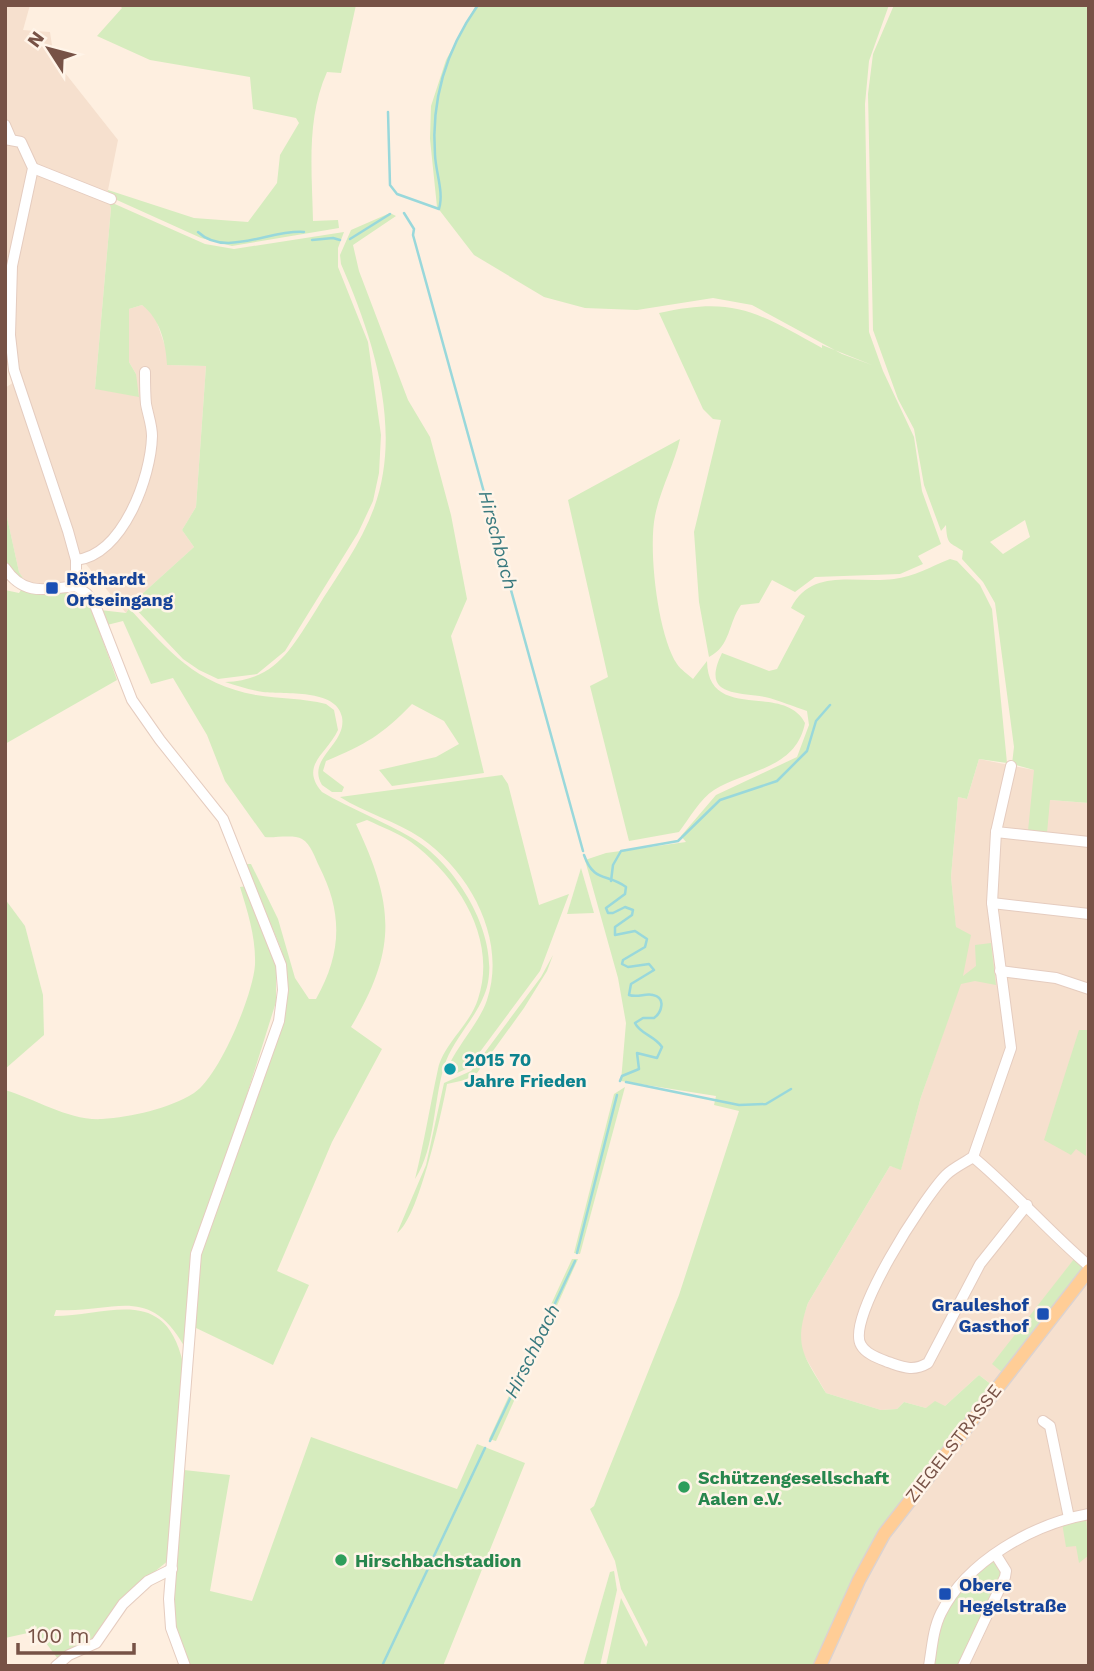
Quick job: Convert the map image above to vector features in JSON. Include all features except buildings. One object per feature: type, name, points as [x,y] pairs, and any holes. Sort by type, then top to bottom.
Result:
[{"type":"main road","name":"ZIEGELSTRASSE","points":[[820,1666],[859,1580],[884,1534],[1089,1268]]},
{"type":"street","points":[[5,125],[8,139],[21,142],[33,168],[12,266],[11,345],[16,379],[76,560],[76,586]]},
{"type":"street","points":[[33,168],[110,199]]},
{"type":"street","points":[[76,560],[93,555],[108,541],[133,513],[138,500],[152,433],[146,402],[145,372]]},
{"type":"street","points":[[5,568],[20,585],[35,591],[76,586],[87,594],[95,605],[132,700],[223,819],[281,965],[283,990],[279,1021],[196,1254],[169,1613],[185,1666]]},
{"type":"street","points":[[1011,766],[996,832],[992,903],[1011,1048],[972,1157],[948,1173],[933,1190],[896,1245],[873,1289],[858,1333],[860,1344],[870,1355],[905,1368],[919,1368],[928,1363],[980,1264],[1027,1205]]},
{"type":"street","points":[[996,832],[1089,842]]},
{"type":"street","points":[[992,903],[1089,914]]},
{"type":"street","points":[[1000,971],[1056,978],[1089,989]]},
{"type":"street","points":[[972,1157],[1027,1205],[1055,1237],[1089,1268]]},
{"type":"street","points":[[1043,1421],[1050,1426],[1069,1518]]},
{"type":"street","points":[[929,1666],[940,1616],[953,1593],[974,1571],[996,1555],[1069,1518],[1089,1514]]},
{"type":"street","points":[[963,1666],[1005,1577],[1006,1571],[996,1555]]},
{"type":"street","points":[[56,1666],[69,1655],[96,1643],[123,1604],[148,1581],[172,1569]]},
{"type":"shaded area","points":[[5,5],[30,5],[23,30],[50,32],[54,59],[118,140],[108,190],[111,208],[95,389],[136,374],[129,362],[129,309],[142,305],[154,314],[166,349],[168,365],[206,366],[196,507],[182,530],[194,547],[131,604],[126,613],[85,563],[73,562],[74,584],[33,585],[23,578],[19,572],[5,508],[5,388],[14,382],[9,365],[5,366]]},
{"type":"shaded area","points":[[979,759],[1034,770],[1050,800],[1089,803],[1089,1666],[826,1666],[861,1588],[897,1524],[999,1390],[979,1375],[945,1406],[926,1408],[904,1402],[897,1409],[881,1410],[826,1393],[800,1348],[800,1326],[808,1303],[890,1166],[901,1169],[921,1097],[961,981],[951,877],[958,797],[967,799]]},
{"type":"green space","points":[[119,5],[356,5],[341,73],[327,72],[320,90],[313,127],[313,221],[338,220],[339,228],[232,246],[201,238],[108,196],[108,190],[194,218],[248,222],[277,183],[280,155],[299,123],[296,118],[253,109],[250,77],[150,60],[97,36],[122,8]]},
{"type":"green space","points":[[476,5],[889,5],[869,61],[865,104],[869,332],[883,371],[914,437],[922,491],[941,544],[918,556],[923,564],[900,574],[815,577],[795,592],[772,580],[759,603],[741,605],[721,647],[709,657],[699,602],[694,532],[721,420],[713,419],[703,409],[659,313],[707,306],[727,307],[761,317],[822,348],[822,345],[835,350],[752,305],[713,298],[637,310],[585,308],[544,297],[474,255],[437,207],[430,139],[431,106],[446,60]]},
{"type":"green space","points":[[894,5],[1089,5],[1089,803],[1050,800],[1047,833],[1028,831],[1034,770],[1012,764],[1014,747],[995,603],[983,582],[962,559],[963,551],[948,540],[946,525],[941,531],[924,485],[914,429],[898,399],[873,330],[868,94],[873,54]],"holes":[[[1025,520],[1030,537],[1003,554],[990,542]]]},
{"type":"green space","points":[[108,201],[205,244],[234,249],[344,232],[338,248],[338,267],[368,342],[381,435],[379,473],[373,501],[358,533],[285,651],[257,674],[218,679],[199,670],[183,659],[131,604],[194,547],[182,530],[196,507],[206,366],[167,365],[161,332],[142,305],[129,309],[129,362],[136,374],[139,397],[95,389],[111,208]]},
{"type":"green space","points":[[390,213],[396,216],[353,245],[359,271],[408,400],[430,437],[451,515],[467,599],[451,636],[484,773],[392,786],[379,770],[436,757],[459,744],[444,721],[412,704],[372,738],[326,761],[323,771],[344,787],[342,792],[332,792],[322,785],[318,775],[323,759],[342,727],[338,708],[320,697],[263,692],[225,682],[243,680],[270,669],[290,649],[348,560],[374,508],[386,447],[385,415],[373,352],[340,255],[351,230]]},
{"type":"green space","points":[[680,439],[657,506],[653,531],[656,592],[670,651],[679,666],[693,679],[707,661],[711,680],[720,691],[733,697],[781,705],[795,711],[805,723],[792,750],[769,766],[714,790],[699,804],[679,832],[629,841],[590,686],[608,677],[568,500]]},
{"type":"green space","points":[[5,508],[19,572],[23,578],[17,577],[5,561]]},
{"type":"green space","points":[[950,559],[957,561],[980,585],[992,609],[1007,763],[979,759],[967,799],[958,797],[951,877],[956,927],[971,935],[963,976],[976,966],[975,945],[991,943],[996,985],[975,981],[961,984],[921,1097],[901,1170],[890,1166],[808,1303],[801,1341],[807,1359],[826,1393],[881,1410],[897,1409],[904,1402],[926,1408],[935,1401],[945,1406],[979,1375],[992,1385],[899,1506],[815,1666],[606,1666],[621,1598],[646,1647],[648,1642],[621,1589],[615,1561],[590,1509],[594,1506],[679,1295],[739,1111],[714,1105],[716,1096],[621,1081],[626,1023],[618,978],[585,860],[606,853],[686,842],[681,836],[716,795],[797,757],[809,725],[807,711],[770,698],[733,692],[718,685],[717,667],[722,653],[769,671],[777,669],[805,616],[791,608],[810,587],[836,580],[901,578]]},
{"type":"green space","points":[[5,590],[19,593],[21,590],[31,593],[66,592],[82,596],[89,602],[117,680],[5,744]]},
{"type":"green space","points":[[129,608],[171,652],[216,683],[256,695],[326,704],[334,710],[338,730],[314,767],[316,783],[322,792],[412,838],[444,865],[471,903],[487,945],[487,987],[479,1007],[446,1061],[431,1137],[415,1179],[438,1069],[478,999],[483,976],[483,954],[470,911],[458,891],[428,856],[390,830],[367,820],[356,824],[378,879],[384,903],[385,926],[377,973],[351,1027],[382,1049],[332,1142],[277,1271],[309,1285],[273,1365],[194,1327],[200,1260],[207,1231],[273,1053],[288,984],[281,949],[246,864],[251,864],[278,919],[295,978],[309,999],[316,999],[325,982],[335,949],[332,900],[327,883],[308,844],[294,837],[265,837],[225,781],[207,735],[173,678],[151,684],[123,621],[107,625],[100,610],[126,613]]},
{"type":"green space","points":[[502,775],[508,784],[539,905],[569,894],[540,971],[468,1068],[453,1075],[448,1073],[449,1065],[484,1008],[492,977],[492,954],[480,910],[455,870],[421,838],[340,797]]},
{"type":"green space","points":[[581,868],[594,913],[567,914]]},
{"type":"green space","points":[[247,886],[276,966],[276,1002],[196,1257],[184,1346],[171,1327],[157,1314],[143,1308],[128,1306],[56,1310],[54,1316],[114,1310],[149,1313],[163,1322],[175,1338],[183,1363],[169,1560],[153,1573],[98,1635],[58,1659],[37,1631],[5,1638],[5,1090],[65,1113],[90,1119],[150,1111],[173,1104],[194,1093],[204,1084],[224,1053],[253,978],[254,945],[240,887]]},
{"type":"green space","points":[[5,899],[25,926],[43,995],[44,1035],[5,1069]]},
{"type":"green space","points":[[553,955],[547,971],[524,1008],[477,1073],[465,1080],[447,1084],[421,1188],[405,1224],[397,1233],[426,1165],[444,1083],[471,1071],[541,977]]},
{"type":"green space","points":[[1079,1030],[1089,1030],[1086,1156],[1076,1149],[1071,1155],[1044,1140]]},
{"type":"green space","points":[[625,1087],[580,1254],[574,1253],[614,1094]]},
{"type":"green space","points":[[572,1259],[578,1259],[496,1441],[489,1439]]},
{"type":"green space","points":[[1074,1259],[1086,1268],[1003,1373],[992,1364]]},
{"type":"green space","points":[[311,1437],[457,1489],[477,1444],[525,1463],[443,1666],[188,1666],[171,1616],[184,1470],[230,1475],[210,1591],[252,1601]]},
{"type":"green space","points":[[1086,1517],[1089,1555],[1079,1563],[1076,1546],[1066,1547],[1062,1523]]},
{"type":"green space","points":[[996,1555],[1006,1571],[963,1666],[929,1666],[933,1640],[953,1593]]},
{"type":"green space","points":[[614,1571],[617,1590],[600,1666],[583,1666],[610,1572]]},
{"type":"waterway","name":"Hirschbach","points":[[388,112],[390,185],[397,194],[439,209],[441,196],[434,135],[438,96],[449,58],[478,5]]},
{"type":"waterway","name":"Hirschbach","points":[[404,213],[414,229],[413,235],[583,851]]},
{"type":"waterway","points":[[350,239],[390,214]]},
{"type":"waterway","points":[[198,232],[221,243],[304,232]]},
{"type":"waterway","points":[[312,240],[340,240]]},
{"type":"waterway","points":[[611,881],[613,865],[621,851],[678,841],[720,800],[777,781],[807,751],[816,721],[830,705]]},
{"type":"waterway","name":"Hirschbach","points":[[584,855],[597,874],[626,887],[625,894],[606,908],[608,913],[625,907],[633,910],[632,915],[615,927],[615,935],[635,931],[647,939],[645,947],[623,960],[622,964],[628,967],[649,964],[654,970],[631,984],[629,995],[653,995],[661,1002],[659,1013],[654,1018],[643,1018],[635,1023],[662,1047],[657,1058],[637,1053],[639,1069],[622,1076],[620,1081]]},
{"type":"waterway","points":[[626,1082],[739,1105],[766,1104],[791,1089]]},
{"type":"waterway","name":"Hirschbach","points":[[577,1253],[617,1095]]},
{"type":"waterway","name":"Hirschbach","points":[[490,1441],[575,1261]]},
{"type":"waterway","name":"Hirschbach","points":[[382,1666],[485,1448]]},
{"type":"place","name":"Röthardt Ortseingang","points":[[52,588]]},
{"type":"place","name":"2015 70 Jahre Frieden","points":[[450,1069]]},
{"type":"place","name":"Grauleshof Gasthof","points":[[1043,1314]]},
{"type":"place","name":"Schützengesellschaft Aalen e.V.","points":[[684,1487]]},
{"type":"place","name":"Hirschbachstadion","points":[[341,1560]]},
{"type":"place","name":"Obere Hegelstraße","points":[[945,1594]]}]
